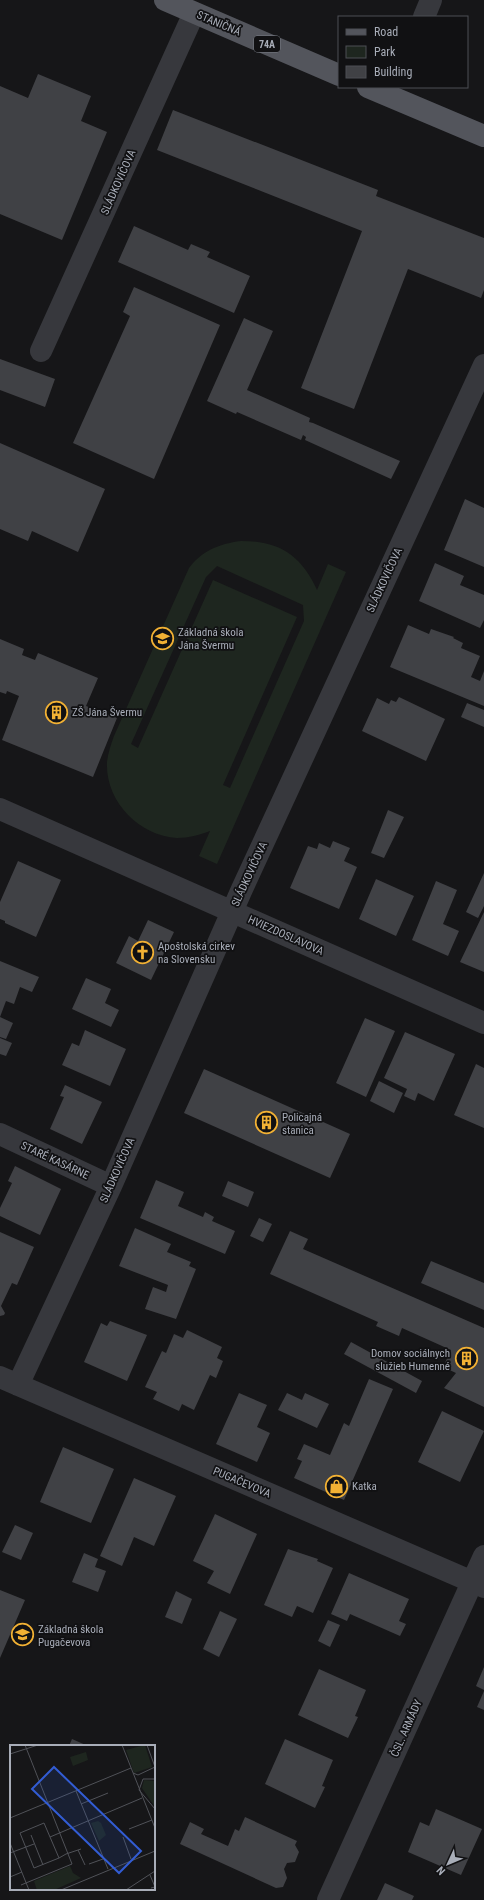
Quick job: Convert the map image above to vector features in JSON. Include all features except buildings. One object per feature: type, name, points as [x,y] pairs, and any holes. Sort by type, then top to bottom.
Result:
[{"type":"main road","name":"STANIČNÁ","points":[[165,0],[338,75]]},
{"type":"main road","points":[[373,88],[394,92],[484,136]]},
{"type":"street","points":[[424,16],[431,0]]},
{"type":"street","name":"SLÁDKOVIČOVA","points":[[41,350],[194,13]]},
{"type":"street","name":"SLÁDKOVIČOVA","points":[[9,1381],[110,1186],[232,910],[484,365]]},
{"type":"street","name":"HVIEZDOSLAVOVA","points":[[0,809],[232,910],[484,1023]]},
{"type":"street","name":"STARÉ KASÁRNE","points":[[0,1134],[110,1186]]},
{"type":"street","name":"PUGAČEVOVA","points":[[9,1381],[478,1585]]},
{"type":"street","name":"ČSL. ARMÁDY","points":[[328,1900],[478,1585],[484,1556]]},
{"type":"green space","points":[[241,541],[267,544],[278,547],[287,552],[304,568],[317,590],[328,564],[346,572],[217,864],[199,856],[210,831],[198,835],[177,838],[163,836],[150,831],[127,814],[118,803],[112,790],[108,776],[107,762],[114,736],[189,568],[199,557],[211,549],[225,544]],"holes":[[[217,566],[303,605],[304,621],[230,788],[223,785],[297,617],[213,580],[138,748],[131,744],[206,577]]]},
{"type":"place","name":"Základná škola Jána Švermu","points":[[162,638]]},
{"type":"place","name":"ZŠ Jána Švermu","points":[[57,712]]},
{"type":"place","name":"Apoštolská cirkev na Slovensku","points":[[143,952]]},
{"type":"place","name":"Policajná stanica","points":[[267,1123]]},
{"type":"place","name":"Domov sociálnych služieb Humenné","points":[[466,1359]]},
{"type":"place","name":"Katka","points":[[337,1486]]},
{"type":"place","name":"Základná škola Pugačevova","points":[[22,1635]]}]
